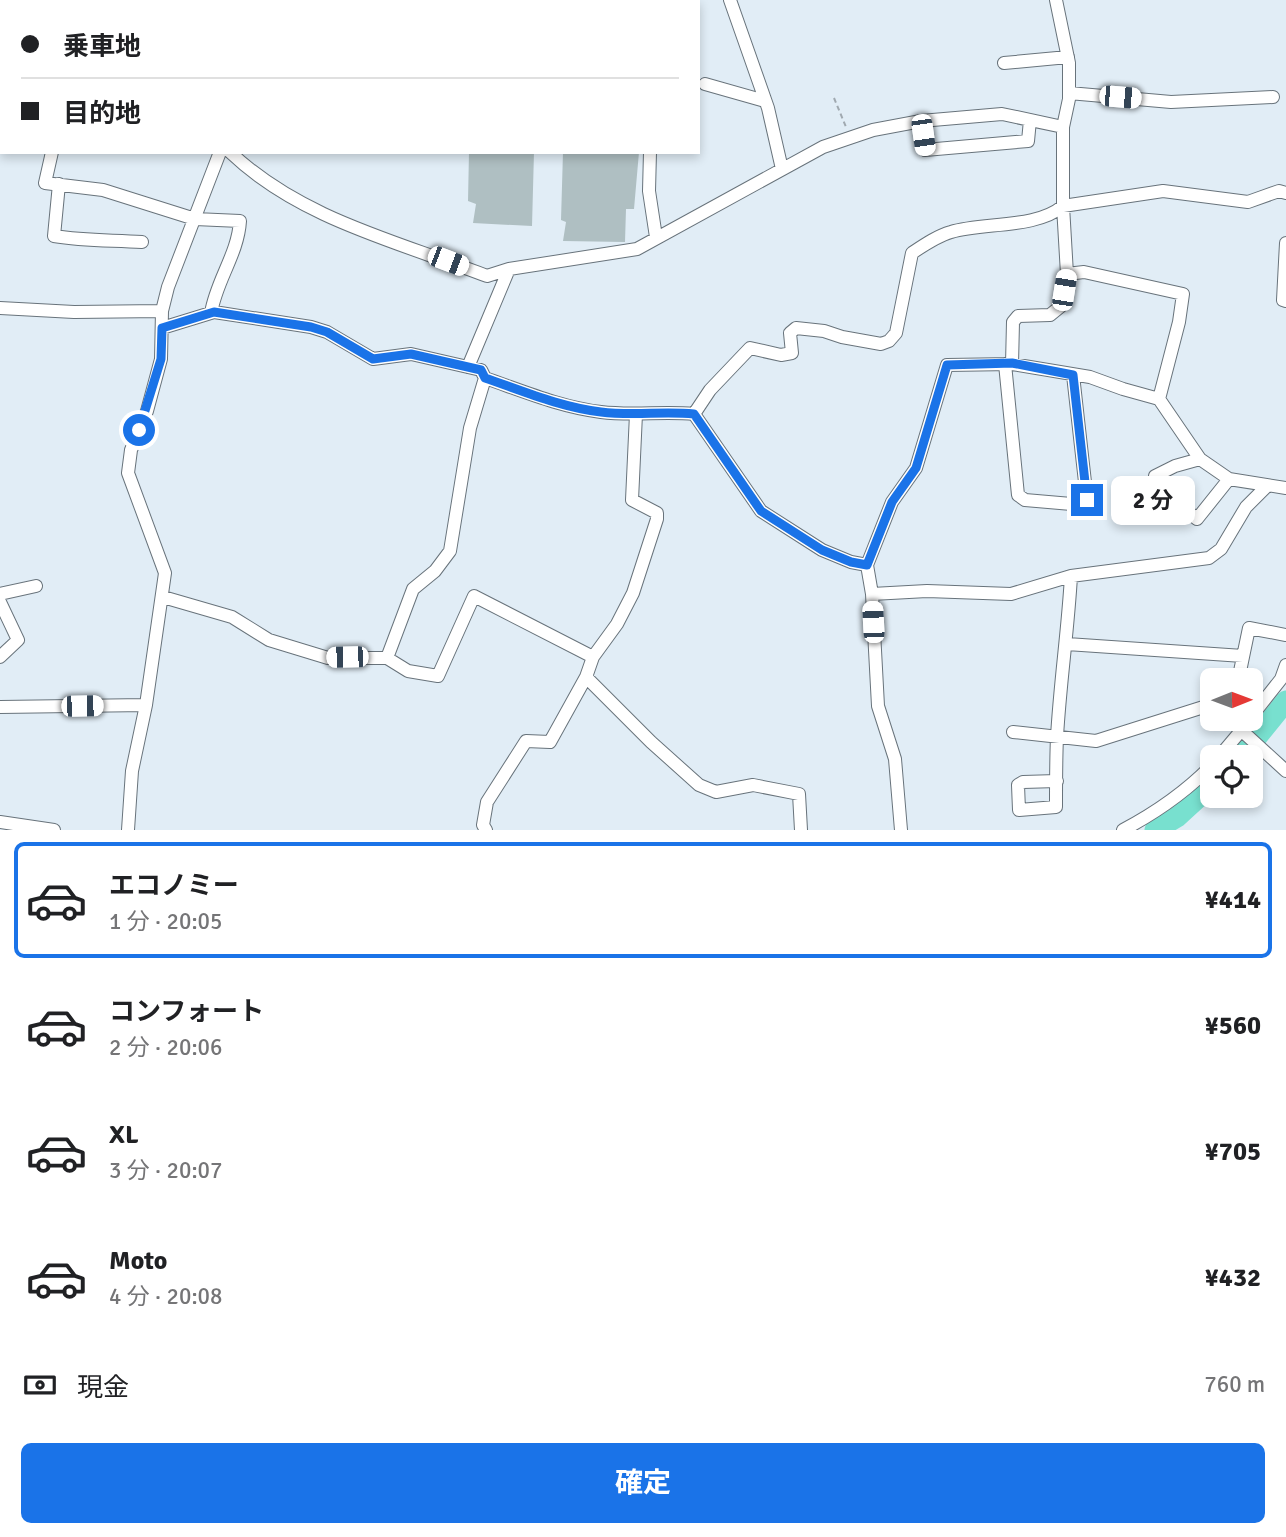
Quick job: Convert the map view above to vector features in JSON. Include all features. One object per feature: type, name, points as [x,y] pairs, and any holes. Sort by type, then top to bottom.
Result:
[{"type":"street","points":[[730,0],[778,141],[782,169]]},
{"type":"street","points":[[1056,0],[1068,57],[1069,93],[1063,127],[1063,206],[1067,274],[1061,306],[1050,315],[1018,316],[1013,322],[1009,364],[1018,495],[1025,500],[1083,505],[1087,500],[1073,375]]},
{"type":"street","points":[[1004,63],[1068,57]]},
{"type":"street","points":[[705,84],[765,101]]},
{"type":"street","points":[[1069,93],[1171,102],[1273,97]]},
{"type":"street","points":[[232,154],[253,174],[348,226],[487,276],[509,269],[637,249],[823,147],[873,130],[921,121],[1002,114],[1063,127]]},
{"type":"street","points":[[921,121],[925,150],[1028,141],[1030,120]]},
{"type":"street","points":[[52,154],[45,183],[103,190],[195,219],[240,221],[229,262],[214,293],[211,313]]},
{"type":"street","points":[[128,830],[132,771],[146,705],[165,573],[128,473],[131,450],[147,411],[161,359],[162,311],[168,287],[219,154]]},
{"type":"street","points":[[650,154],[649,191],[656,237]]},
{"type":"street","points":[[59,184],[54,236],[83,242],[94,238],[142,242]]},
{"type":"street","points":[[694,414],[710,390],[750,348],[781,355],[792,353],[790,333],[796,328],[824,331],[881,344],[889,341],[896,332],[912,253],[952,231],[1009,224],[1056,212],[1063,206],[1163,191],[1248,202],[1279,191],[1286,193]]},
{"type":"street","points":[[1286,243],[1283,300],[1286,301]]},
{"type":"street","points":[[468,367],[509,269]]},
{"type":"street","points":[[1067,274],[1084,272],[1183,294],[1179,322],[1159,399]]},
{"type":"street","points":[[0,308],[74,312],[162,311]]},
{"type":"street","points":[[162,328],[211,313],[311,327],[327,332],[373,359],[411,354],[481,370],[485,378],[470,428],[450,551],[435,571],[413,589],[387,658]]},
{"type":"street","points":[[901,830],[895,759],[878,706],[872,594],[867,565],[892,502],[916,468],[947,365],[1009,364],[1090,377],[1159,399],[1200,459],[1229,480],[1286,488]]},
{"type":"street","points":[[485,378],[566,407],[636,414],[694,414]]},
{"type":"street","points":[[486,830],[483,825],[487,802],[526,741],[550,742],[586,677],[593,657],[617,624],[633,593],[657,519],[657,513],[632,500],[636,414]]},
{"type":"street","points":[[694,414],[761,511],[822,550],[851,562],[867,565]]},
{"type":"street","points":[[1200,459],[1155,477],[1155,485],[1197,519],[1229,480]]},
{"type":"street","points":[[872,594],[927,591],[1011,594],[1070,576],[1209,558],[1221,549],[1246,508],[1267,486]]},
{"type":"street","points":[[1056,781],[1070,576]]},
{"type":"street","points":[[0,594],[36,586]]},
{"type":"street","points":[[163,597],[232,617],[269,640],[328,658],[387,658],[408,671],[438,676],[474,596],[593,657]]},
{"type":"street","points":[[0,602],[18,640],[0,657]]},
{"type":"street","points":[[1241,668],[1249,628],[1286,635]]},
{"type":"street","points":[[1067,644],[1243,656]]},
{"type":"street","points":[[1264,700],[1281,679],[1286,665]]},
{"type":"street","points":[[586,677],[699,785],[716,792],[753,785],[799,794],[801,830]]},
{"type":"street","points":[[0,707],[146,705]]},
{"type":"street","points":[[1013,732],[1096,741],[1200,708]]},
{"type":"street","points":[[1253,732],[1267,754],[1286,771]]},
{"type":"street","points":[[1123,830],[1159,811],[1200,777]]},
{"type":"street","points":[[0,822],[54,830]]},
{"type":"path","points":[[834,98],[851,137]]},
{"type":"building","points":[[469,154],[534,154],[532,226],[473,223],[476,204],[468,201]]},
{"type":"building","points":[[563,154],[639,154],[634,209],[626,209],[625,242],[563,241],[566,222],[561,220]]},
{"type":"waterway","points":[[1250,745],[1286,701]]},
{"type":"waterway","points":[[1155,830],[1177,817],[1200,796]]},
{"type":"route","points":[[139,430],[161,359],[162,328],[214,312],[311,327],[327,332],[373,359],[411,354],[481,370],[485,378],[566,407],[636,414],[694,414],[761,511],[822,550],[851,562],[867,565],[892,502],[916,468],[947,365],[1012,363],[1073,375],[1087,500]]}]
